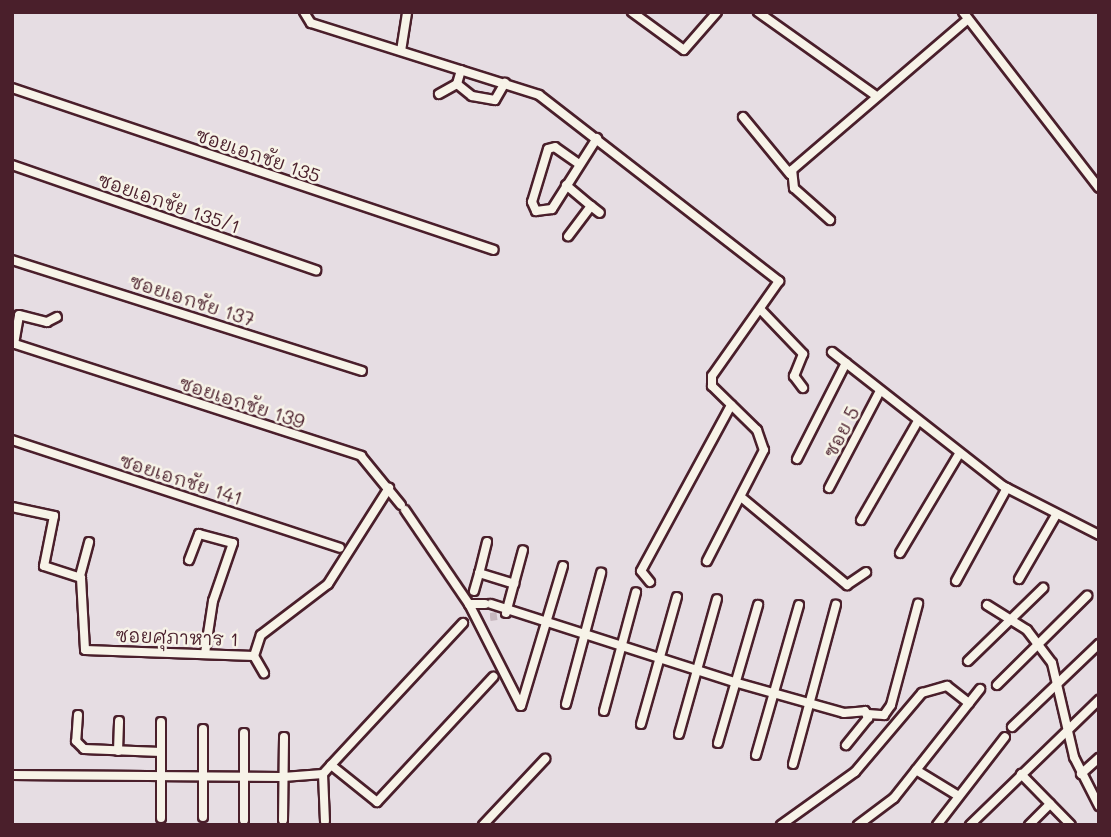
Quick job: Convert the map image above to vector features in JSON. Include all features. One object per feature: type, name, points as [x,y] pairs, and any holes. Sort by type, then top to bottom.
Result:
[{"type":"street","points":[[304,12],[311,23],[539,95],[776,276],[779,285],[712,376],[712,386],[764,440],[741,497],[707,561]]},
{"type":"street","points":[[401,51],[407,12]]},
{"type":"street","points":[[632,12],[684,50],[717,12]]},
{"type":"street","points":[[758,12],[875,94]]},
{"type":"street","points":[[790,174],[875,94],[965,16],[1099,188]]},
{"type":"street","points":[[439,94],[457,84],[461,69]]},
{"type":"street","points":[[457,84],[472,96],[495,100],[505,83]]},
{"type":"street","name":"ซอยเอกชัย 135","points":[[12,89],[494,250]]},
{"type":"street","points":[[743,117],[790,174],[794,188],[830,220]]},
{"type":"street","points":[[579,164],[551,146],[532,206],[547,214],[597,138]]},
{"type":"street","name":"ซอยเอกชัย 135/1","points":[[12,165],[316,270]]},
{"type":"street","points":[[566,185],[600,213]]},
{"type":"street","points":[[568,236],[591,206]]},
{"type":"street","name":"ซอยเอกชัย 137","points":[[12,260],[362,371]]},
{"type":"street","points":[[761,310],[803,354],[794,376],[803,388]]},
{"type":"street","points":[[13,344],[19,315],[47,322],[57,317]]},
{"type":"street","name":"ซอยเอกชัย 139","points":[[13,344],[361,456],[403,507],[469,604],[521,706],[545,626]]},
{"type":"street","points":[[832,352],[959,454],[1006,488],[1099,535]]},
{"type":"street","points":[[797,459],[846,363]]},
{"type":"street","name":"ซอย 5","points":[[829,488],[880,391]]},
{"type":"street","points":[[650,582],[641,571],[731,405]]},
{"type":"street","points":[[862,520],[918,421]]},
{"type":"street","name":"ซอยเอกชัย 141","points":[[12,440],[340,548]]},
{"type":"street","points":[[900,553],[959,454]]},
{"type":"street","name":"ซอยศุภาหาร 1","points":[[80,576],[85,650],[254,656],[261,635],[328,584],[389,488]]},
{"type":"street","points":[[956,581],[1006,488]]},
{"type":"street","points":[[741,497],[842,582],[851,584],[866,572]]},
{"type":"street","points":[[12,507],[52,514],[44,566],[80,576],[89,542]]},
{"type":"street","points":[[1019,579],[1056,515]]},
{"type":"street","points":[[189,560],[199,534],[233,543],[213,601],[205,653]]},
{"type":"street","points":[[474,591],[487,542]]},
{"type":"street","points":[[499,615],[514,584],[523,550]]},
{"type":"street","points":[[545,626],[563,566]]},
{"type":"street","points":[[479,573],[514,584]]},
{"type":"street","points":[[566,704],[601,573]]},
{"type":"street","points":[[968,661],[1043,588]]},
{"type":"street","points":[[604,711],[636,592]]},
{"type":"street","points":[[997,685],[1087,596]]},
{"type":"street","points":[[641,724],[677,597]]},
{"type":"street","points":[[679,734],[717,599]]},
{"type":"street","points":[[469,604],[488,604],[499,615]]},
{"type":"street","points":[[477,618],[499,615],[810,703],[884,715],[891,705],[918,604]]},
{"type":"street","points":[[718,743],[758,605]]},
{"type":"street","points":[[756,755],[799,605]]},
{"type":"street","points":[[793,764],[835,605]]},
{"type":"street","points":[[987,605],[1013,617],[1039,644],[1058,682],[1067,730],[1081,774],[1099,806]]},
{"type":"street","points":[[12,775],[284,777],[323,774],[463,623]]},
{"type":"street","points":[[1012,727],[1099,644]]},
{"type":"street","points":[[254,656],[264,673]]},
{"type":"street","points":[[331,765],[377,802],[493,677]]},
{"type":"street","points":[[781,825],[855,772],[922,693],[947,686],[970,703]]},
{"type":"street","points":[[858,825],[888,804],[980,689]]},
{"type":"street","points":[[970,825],[1099,700]]},
{"type":"street","points":[[846,745],[868,714]]},
{"type":"street","points":[[78,715],[78,746],[160,752]]},
{"type":"street","points":[[118,751],[119,721]]},
{"type":"street","points":[[161,722],[161,818]]},
{"type":"street","points":[[203,817],[204,729]]},
{"type":"street","points":[[244,733],[244,820]]},
{"type":"street","points":[[284,737],[284,820]]},
{"type":"street","points":[[937,825],[957,795],[1005,737]]},
{"type":"street","points":[[1081,774],[1099,758]]},
{"type":"street","points":[[483,825],[545,759]]},
{"type":"street","points":[[916,770],[957,795]]},
{"type":"street","points":[[323,774],[325,821]]},
{"type":"street","points":[[1021,774],[1071,825]]},
{"type":"street","points":[[1029,825],[1050,804]]},
{"type":"tunnel","points":[[490,617],[497,616]]}]
